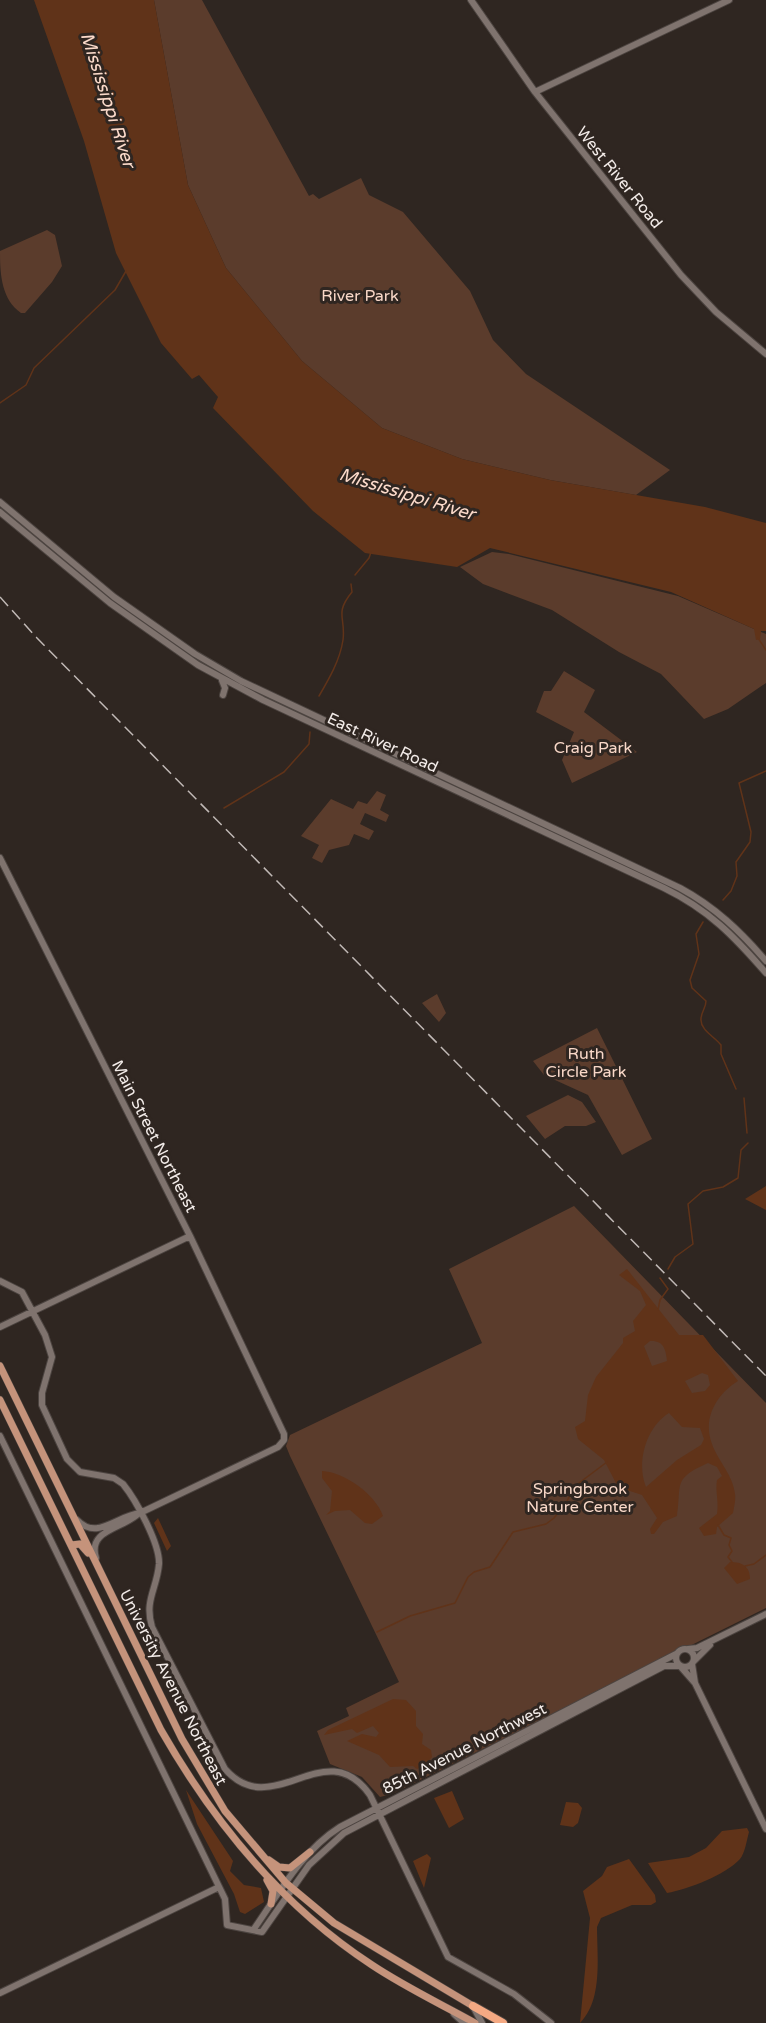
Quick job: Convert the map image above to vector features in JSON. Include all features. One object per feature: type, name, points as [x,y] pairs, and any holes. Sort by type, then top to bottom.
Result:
[{"type":"highway","points":[[473,2006],[503,2023]]},
{"type":"main road","name":"University Avenue Northeast","points":[[0,1366],[190,1755],[214,1796],[254,1848],[289,1885],[334,1923],[473,2006]]},
{"type":"main road","name":"University Avenue Northeast","points":[[0,1400],[173,1750],[226,1829],[259,1868],[284,1892],[371,1965],[449,2009]]},
{"type":"main road","points":[[70,1545],[78,1543],[83,1546],[99,1570]]},
{"type":"main road","points":[[254,1848],[283,1868],[292,1867],[310,1852]]},
{"type":"main road","points":[[259,1868],[272,1889],[271,1904]]},
{"type":"main road","points":[[449,2009],[475,2023]]},
{"type":"street","name":"West River Road","points":[[471,0],[535,92],[691,287],[725,321],[766,354]]},
{"type":"street","points":[[535,92],[729,0]]},
{"type":"street","name":"East River Road","points":[[0,502],[5,513],[110,603],[198,665],[263,700],[692,904],[712,916],[766,973]]},
{"type":"street","points":[[0,523],[5,513]]},
{"type":"street","name":"East River Road","points":[[5,513],[114,597],[195,654],[271,696],[680,888],[702,900],[732,923],[766,961]]},
{"type":"street","points":[[221,678],[225,688],[223,695]]},
{"type":"street","name":"Main Street Northeast","points":[[0,858],[190,1236],[283,1428],[284,1440],[278,1447],[140,1513]]},
{"type":"street","points":[[0,1327],[190,1236]]},
{"type":"street","points":[[0,1281],[22,1292],[45,1335],[52,1357],[43,1386],[42,1405],[67,1459],[84,1474],[118,1481],[127,1489],[140,1513],[158,1557],[149,1604],[152,1628],[225,1769],[238,1782],[263,1789],[278,1786],[315,1772],[335,1771],[351,1776],[363,1786],[376,1807],[448,1957],[514,1994],[551,2023]]},
{"type":"street","points":[[0,1436],[225,1899],[228,1925],[262,1932],[284,1892]]},
{"type":"street","points":[[73,1516],[91,1530],[129,1514],[140,1513]]},
{"type":"street","points":[[99,1570],[94,1542],[99,1535],[140,1513]]},
{"type":"street","points":[[58,1553],[70,1545]]},
{"type":"street","points":[[766,1614],[697,1648],[682,1649],[676,1654],[675,1660],[695,1683],[766,1829]]},
{"type":"street","points":[[680,1666],[693,1663],[722,1636]]},
{"type":"street","points":[[688,1649],[693,1655],[695,1683]]},
{"type":"street","name":"85th Avenue Northwest","points":[[284,1892],[310,1852],[333,1832],[376,1807],[588,1701],[676,1654]]},
{"type":"street","name":"85th Avenue Northwest","points":[[289,1885],[329,1844],[380,1815],[664,1666],[680,1666]]},
{"type":"street","points":[[572,1716],[574,1710],[588,1701]]},
{"type":"street","points":[[527,1739],[527,1736],[538,1726]]},
{"type":"street","points":[[0,1993],[219,1887]]},
{"type":"street","points":[[254,1929],[271,1904],[284,1892]]},
{"type":"street","points":[[473,2006],[482,2023]]},
{"type":"street","name":"University Avenue Northeast","points":[[449,2009],[464,2023]]},
{"type":"green space","name":"River Park","points":[[154,0],[202,0],[309,196],[313,194],[319,199],[361,178],[369,195],[403,212],[470,291],[493,340],[526,374],[670,470],[636,495],[550,480],[462,459],[382,428],[302,361],[226,268],[188,185]]},
{"type":"green space","points":[[47,230],[55,235],[62,266],[52,282],[25,313],[21,313],[9,300],[3,285],[0,251]]},
{"type":"green space","points":[[492,552],[509,554],[678,596],[766,634],[766,683],[728,709],[704,719],[661,674],[619,652],[552,610],[483,584],[460,567]]},
{"type":"green space","name":"Craig Park","points":[[564,671],[595,690],[584,712],[637,752],[572,783],[562,760],[574,732],[536,712],[544,691],[551,691]]},
{"type":"green space","points":[[377,791],[386,795],[380,810],[389,815],[386,822],[365,813],[360,824],[374,831],[369,840],[354,834],[349,845],[329,850],[322,863],[312,858],[319,845],[301,836],[331,799],[353,809],[358,801],[367,804]]},
{"type":"green space","points":[[437,994],[446,1013],[439,1022],[422,1003]]},
{"type":"green space","name":"Ruth Circle Park","points":[[597,1028],[652,1139],[622,1155],[588,1095],[544,1075],[533,1061]]},
{"type":"green space","points":[[568,1095],[582,1102],[596,1122],[586,1126],[565,1126],[545,1139],[526,1116]]},
{"type":"green space","name":"Springbrook Nature Center","points":[[574,1206],[766,1403],[766,1608],[392,1794],[380,1797],[362,1777],[330,1764],[317,1731],[349,1716],[346,1708],[399,1682],[286,1446],[290,1435],[482,1343],[449,1269]]},
{"type":"water","name":"Mississippi River","points":[[34,0],[154,0],[188,185],[226,268],[302,361],[382,428],[462,459],[550,480],[705,507],[766,523],[766,631],[761,631],[760,639],[756,640],[754,629],[671,592],[490,548],[457,567],[365,553],[313,511],[213,408],[218,397],[199,375],[192,379],[161,343],[116,253],[84,141]]},
{"type":"water","points":[[766,1186],[766,1210],[745,1199]]},
{"type":"water","points":[[627,1269],[679,1335],[703,1335],[738,1381],[730,1386],[718,1400],[710,1416],[709,1434],[712,1444],[734,1487],[735,1496],[733,1513],[717,1527],[716,1534],[704,1536],[699,1528],[717,1514],[717,1480],[722,1476],[717,1467],[708,1463],[684,1478],[680,1489],[677,1516],[663,1522],[654,1534],[651,1534],[650,1529],[657,1518],[642,1495],[618,1487],[604,1460],[578,1439],[575,1427],[585,1421],[588,1395],[596,1377],[623,1343],[623,1338],[635,1331],[633,1321],[646,1305],[640,1291],[619,1275]],"holes":[[[650,1341],[658,1342],[663,1346],[667,1361],[652,1366],[644,1346]],[[702,1373],[708,1375],[710,1385],[705,1391],[692,1393],[685,1381]],[[669,1413],[682,1427],[700,1428],[704,1439],[701,1445],[677,1460],[646,1487],[642,1467],[645,1446],[654,1427]]]},
{"type":"water","points":[[322,1471],[331,1472],[350,1480],[374,1500],[383,1516],[372,1524],[365,1523],[350,1510],[335,1511],[326,1515],[330,1511],[332,1491],[322,1478]]},
{"type":"water","points":[[158,1518],[171,1546],[167,1551],[154,1523]]},
{"type":"water","points":[[730,1562],[744,1566],[749,1571],[750,1579],[737,1584],[724,1568]]},
{"type":"water","points":[[393,1699],[406,1700],[416,1711],[416,1726],[423,1734],[422,1744],[431,1750],[432,1757],[424,1766],[417,1769],[413,1766],[390,1767],[379,1755],[347,1741],[362,1734],[376,1737],[379,1733],[373,1726],[357,1733],[352,1729],[324,1735],[328,1730]]},
{"type":"water","points":[[186,1790],[233,1861],[230,1871],[244,1885],[261,1888],[264,1902],[245,1914],[240,1912],[234,1894],[197,1824]]},
{"type":"water","points":[[452,1791],[464,1819],[449,1828],[434,1798]]},
{"type":"water","points":[[566,1802],[578,1803],[582,1808],[578,1823],[573,1827],[560,1825]]},
{"type":"water","points":[[747,1828],[749,1832],[745,1850],[740,1859],[716,1876],[696,1885],[667,1893],[648,1863],[689,1857],[706,1848],[722,1831]]},
{"type":"water","points":[[427,1854],[431,1858],[424,1888],[413,1861]]},
{"type":"water","points":[[629,1859],[655,1895],[656,1902],[651,1905],[632,1905],[601,1918],[597,1927],[598,1964],[595,1990],[587,2014],[580,2023],[590,1918],[583,1891],[602,1876],[607,1867]]},
{"type":"waterway","points":[[0,403],[26,385],[34,368],[115,290],[126,271]]},
{"type":"waterway","points":[[355,575],[371,552]]},
{"type":"waterway","points":[[319,696],[334,669],[342,647],[344,632],[342,611],[352,592],[351,584]]},
{"type":"waterway","points":[[758,638],[766,650]]},
{"type":"waterway","points":[[224,808],[284,772],[309,744],[310,732]]},
{"type":"waterway","points":[[723,900],[731,891],[737,876],[736,862],[750,842],[751,832],[739,783],[766,771]]},
{"type":"waterway","points":[[703,922],[696,934],[699,954],[690,980],[692,988],[706,1001],[701,1023],[721,1045],[721,1054],[736,1089]]},
{"type":"waterway","points":[[744,1098],[747,1133]]},
{"type":"waterway","points":[[668,1269],[675,1257],[693,1244],[688,1204],[703,1191],[723,1187],[738,1178],[741,1150],[748,1143]]},
{"type":"waterway","points":[[658,1310],[660,1300],[668,1289],[660,1278]]},
{"type":"waterway","points":[[377,1632],[410,1616],[455,1603],[468,1577],[474,1572],[490,1567],[513,1532],[546,1524],[566,1503],[575,1486],[607,1462]]},
{"type":"waterway","points":[[718,1525],[724,1535],[731,1538],[729,1545],[732,1551],[728,1557],[732,1562]]},
{"type":"waterway","points":[[745,1566],[754,1564],[766,1555]]},
{"type":"railway","points":[[0,597],[37,638],[766,1376]]}]
